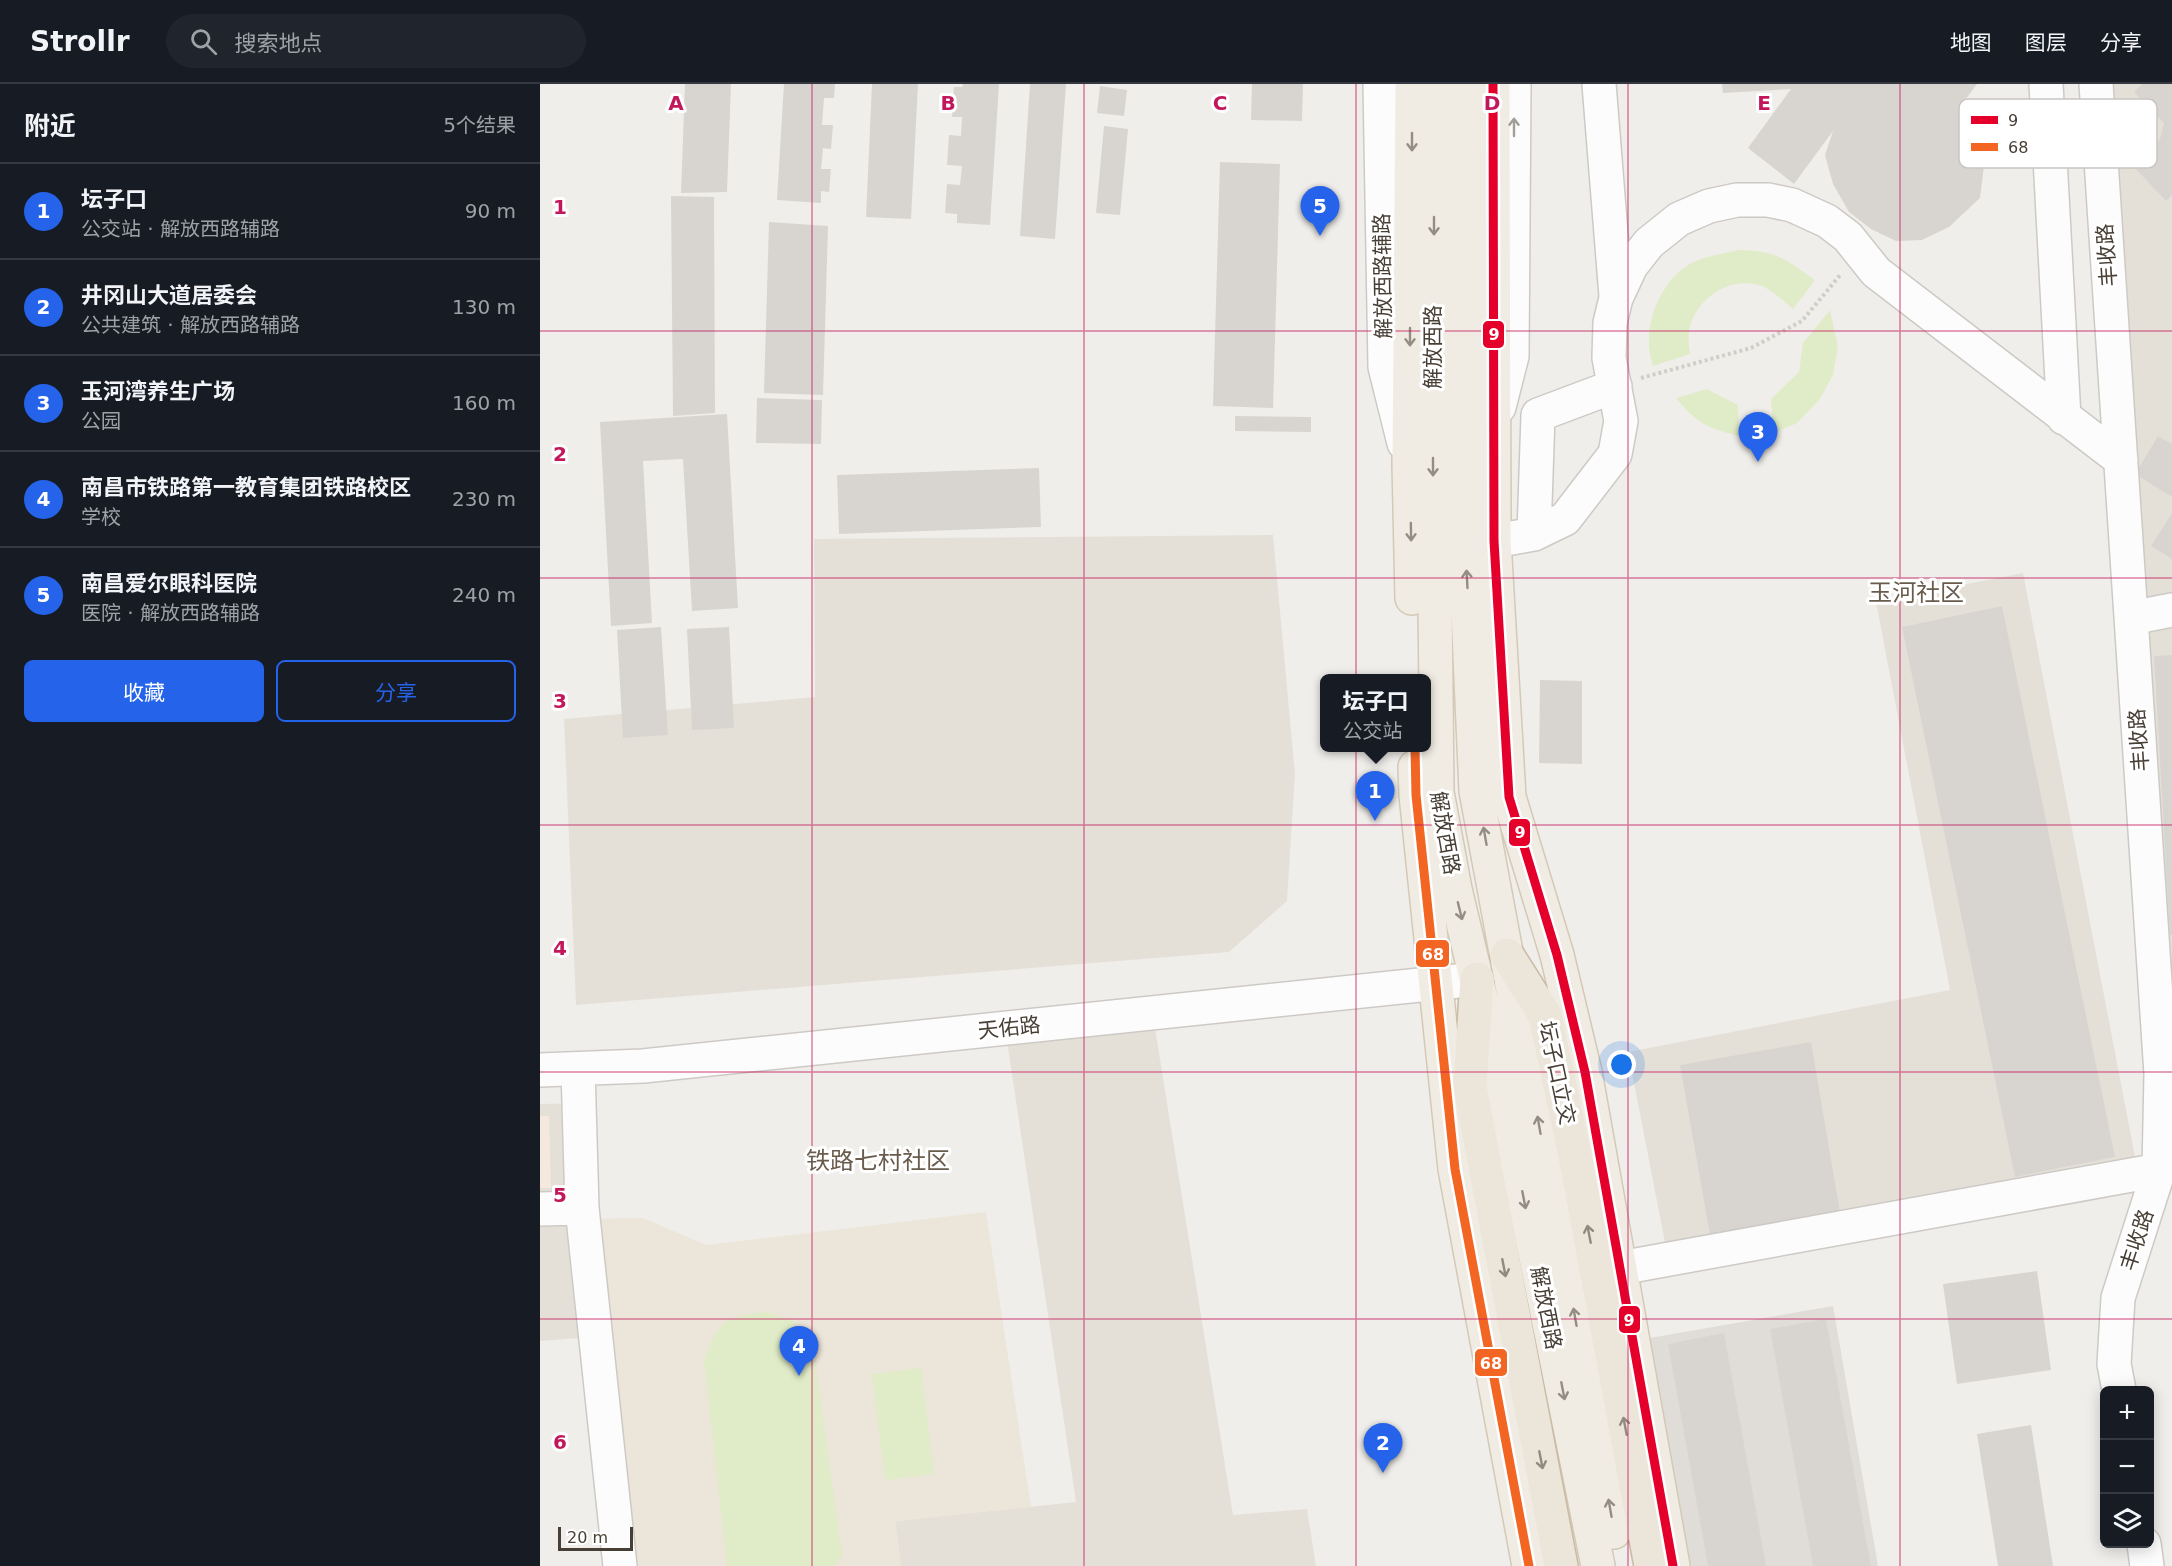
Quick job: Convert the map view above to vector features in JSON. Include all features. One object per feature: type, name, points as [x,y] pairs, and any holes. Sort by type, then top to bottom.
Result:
[{"type":"highway","name":"坛子口立交","points":[[1507,955],[1545,1014],[1577,1166],[1651,1566]]},
{"type":"highway","points":[[1477,979],[1470,1087],[1561,1566]]},
{"type":"main road","name":"解放西路辅路","points":[[1412,84],[1409,465],[1412,592],[1425,668]]},
{"type":"main road","name":"解放西路","points":[[1425,668],[1433,408],[1436,84]]},
{"type":"main road","name":"解放西路","points":[[1468,84],[1465,542],[1476,791],[1620,1566]]},
{"type":"main road","points":[[1493,84],[1494,541],[1509,797]]},
{"type":"main road","points":[[1471,660],[1496,577]]},
{"type":"main road","name":"解放西路","points":[[1431,698],[1436,723],[1437,792],[1455,889],[1502,1090],[1598,1566]]},
{"type":"main road","points":[[1431,741],[1436,723]]},
{"type":"main road","points":[[1474,728],[1509,797],[1557,955],[1585,1072],[1673,1566]]},
{"type":"main road","points":[[1415,752],[1416,795],[1455,1168],[1528,1566]]},
{"type":"main road","points":[[1416,795],[1428,752]]},
{"type":"street","name":"解放西路辅路","points":[[1380,84],[1385,367],[1409,465]]},
{"type":"street","points":[[1492,435],[1512,356],[1514,84]]},
{"type":"street","points":[[1599,84],[1616,298]]},
{"type":"street","points":[[2046,84],[2047,99]]},
{"type":"street","name":"丰收路","points":[[2096,84],[2097,99]]},
{"type":"street","points":[[2051,168],[2064,418]]},
{"type":"street","name":"丰收路","points":[[2102,168],[2162,1074],[2159,1170],[2118,1298],[2114,1364],[2118,1386]]},
{"type":"street","points":[[1494,541],[1534,534],[1565,519],[1615,454],[1621,421],[1609,358],[1610,323],[1616,298],[1630,266],[1649,243],[1679,219],[1709,206],[1737,200],[1768,200],[1792,205],[1827,221],[1848,237],[1876,272],[2121,460]]},
{"type":"street","points":[[1534,534],[1538,415],[1615,386]]},
{"type":"street","points":[[2131,618],[2172,610]]},
{"type":"street","name":"天佑路","points":[[540,1070],[643,1066],[1477,979]]},
{"type":"street","points":[[578,1069],[582,1208],[620,1566]]},
{"type":"street","points":[[1620,1268],[2159,1170]]},
{"type":"street","points":[[540,1209],[582,1208]]},
{"type":"street","points":[[2145,1548],[2147,1566]]},
{"type":"path","points":[[1615,386],[1751,348],[1802,321],[1860,251]]},
{"type":"shaded area","points":[[2083,84],[2172,84],[2172,1031],[2091,168],[2157,168],[2157,99],[2084,99]]},
{"type":"shaded area","points":[[1273,535],[1295,774],[1287,901],[1229,952],[576,1005],[564,719],[815,697],[814,539]]},
{"type":"shaded area","points":[[2023,573],[2136,1162],[1667,1253],[1628,1052],[1950,990],[1876,602]]},
{"type":"shaded area","points":[[1155,1028],[1233,1515],[1307,1509],[1316,1566],[901,1566],[895,1521],[1076,1502],[1007,1041]]},
{"type":"shaded area","points":[[591,1103],[605,1336],[540,1341],[540,1104]]},
{"type":"shaded area","points":[[540,1116],[549,1116],[551,1188],[540,1188]]},
{"type":"shaded area","points":[[986,1212],[1031,1507],[895,1521],[901,1566],[608,1566],[569,1219],[643,1218],[706,1245]]},
{"type":"shaded area","points":[[1833,1306],[1878,1566],[1689,1566],[1650,1338]]},
{"type":"green space","points":[[1739,250],[1772,254],[1815,280],[1793,309],[1760,285],[1743,283],[1732,285],[1712,294],[1697,310],[1692,320],[1689,334],[1690,354],[1653,366],[1649,340],[1650,326],[1659,299],[1666,287],[1685,267],[1711,256]]},
{"type":"green space","points":[[1830,310],[1838,347],[1833,375],[1820,399],[1797,423],[1774,433],[1771,399],[1799,372],[1803,343]]},
{"type":"green space","points":[[1707,389],[1738,405],[1739,436],[1696,419],[1676,398]]},
{"type":"green space","points":[[767,1312],[792,1320],[806,1336],[815,1360],[842,1555],[835,1566],[727,1566],[704,1360],[714,1336],[726,1322],[742,1315]]},
{"type":"green space","points":[[921,1368],[934,1474],[885,1480],[872,1374]]},
{"type":"building","points":[[685,84],[731,84],[727,192],[681,193]]},
{"type":"building","points":[[784,84],[835,84],[834,98],[824,98],[822,125],[833,125],[831,149],[823,148],[821,169],[831,169],[829,192],[821,191],[821,203],[777,200]]},
{"type":"building","points":[[872,84],[918,84],[911,219],[866,217]]},
{"type":"building","points":[[963,84],[999,84],[990,225],[957,223],[957,214],[945,213],[947,184],[960,185],[962,166],[947,165],[949,135],[961,136],[962,117],[952,117],[954,87],[962,87]]},
{"type":"building","points":[[1030,84],[1066,84],[1055,239],[1020,236]]},
{"type":"building","points":[[1252,84],[1303,84],[1302,121],[1251,120]]},
{"type":"building","points":[[1722,84],[1977,84],[1966,99],[1959,99],[1959,168],[1984,168],[1980,198],[1949,227],[1922,240],[1896,241],[1871,229],[1849,212],[1833,184],[1825,155],[1833,131],[1794,184],[1748,148],[1791,89],[1723,93]]},
{"type":"building","points":[[2142,84],[2172,84],[2172,195],[2166,201],[2135,168],[2157,168],[2157,142],[2164,123],[2157,116],[2157,99],[2141,99],[2134,92]]},
{"type":"building","points":[[1100,86],[1127,90],[1124,116],[1097,113]]},
{"type":"building","points":[[1104,126],[1128,129],[1120,215],[1096,213]]},
{"type":"building","points":[[1220,162],[1280,164],[1273,408],[1213,406]]},
{"type":"building","points":[[671,196],[714,197],[715,413],[673,416]]},
{"type":"building","points":[[769,222],[828,226],[823,395],[764,393]]},
{"type":"building","points":[[757,398],[822,400],[821,444],[756,443]]},
{"type":"building","points":[[727,414],[738,608],[692,611],[683,459],[643,461],[652,623],[611,626],[600,422]]},
{"type":"building","points":[[1235,416],[1311,417],[1311,432],[1235,431]]},
{"type":"building","points":[[2158,436],[2172,444],[2172,497],[2135,474]]},
{"type":"building","points":[[1039,468],[1041,527],[839,534],[837,475]]},
{"type":"building","points":[[2172,513],[2172,559],[2151,546]]},
{"type":"building","points":[[2002,606],[2115,1157],[2015,1177],[1902,627]]},
{"type":"building","points":[[661,627],[668,735],[623,738],[617,630]]},
{"type":"building","points":[[729,627],[734,728],[692,730],[687,629]]},
{"type":"building","points":[[2172,655],[2172,935],[2170,935],[2154,656]]},
{"type":"building","points":[[1540,680],[1582,681],[1582,764],[1539,763]]},
{"type":"building","points":[[1811,1042],[1840,1212],[1710,1235],[1680,1065]]},
{"type":"building","points":[[2037,1271],[2051,1370],[1957,1384],[1943,1284]]},
{"type":"building","points":[[1826,1319],[1871,1566],[1813,1566],[1770,1329]]},
{"type":"building","points":[[1724,1333],[1766,1566],[1708,1566],[1668,1344]]},
{"type":"building","points":[[2031,1425],[2053,1566],[1998,1566],[1977,1434]]},
{"type":"transit line","name":"9","points":[[1493,84],[1494,541],[1509,797],[1557,955],[1585,1072],[1673,1566]]},
{"type":"transit line","name":"68","points":[[1415,752],[1416,795],[1455,1169],[1529,1566]]},
{"type":"place","name":"南昌爱尔眼科医院","points":[[1320,236]]},
{"type":"place","name":"玉河湾养生广场","points":[[1758,462]]},
{"type":"place","name":"坛子口","points":[[1375,821]]},
{"type":"place","name":"南昌市铁路第一教育集团铁路校区","points":[[799,1376]]},
{"type":"place","name":"井冈山大道居委会","points":[[1383,1473]]},
{"type":"district","name":"玉河社区","points":[[1916,593]]},
{"type":"district","name":"铁路七村社区","points":[[878,1161]]}]
